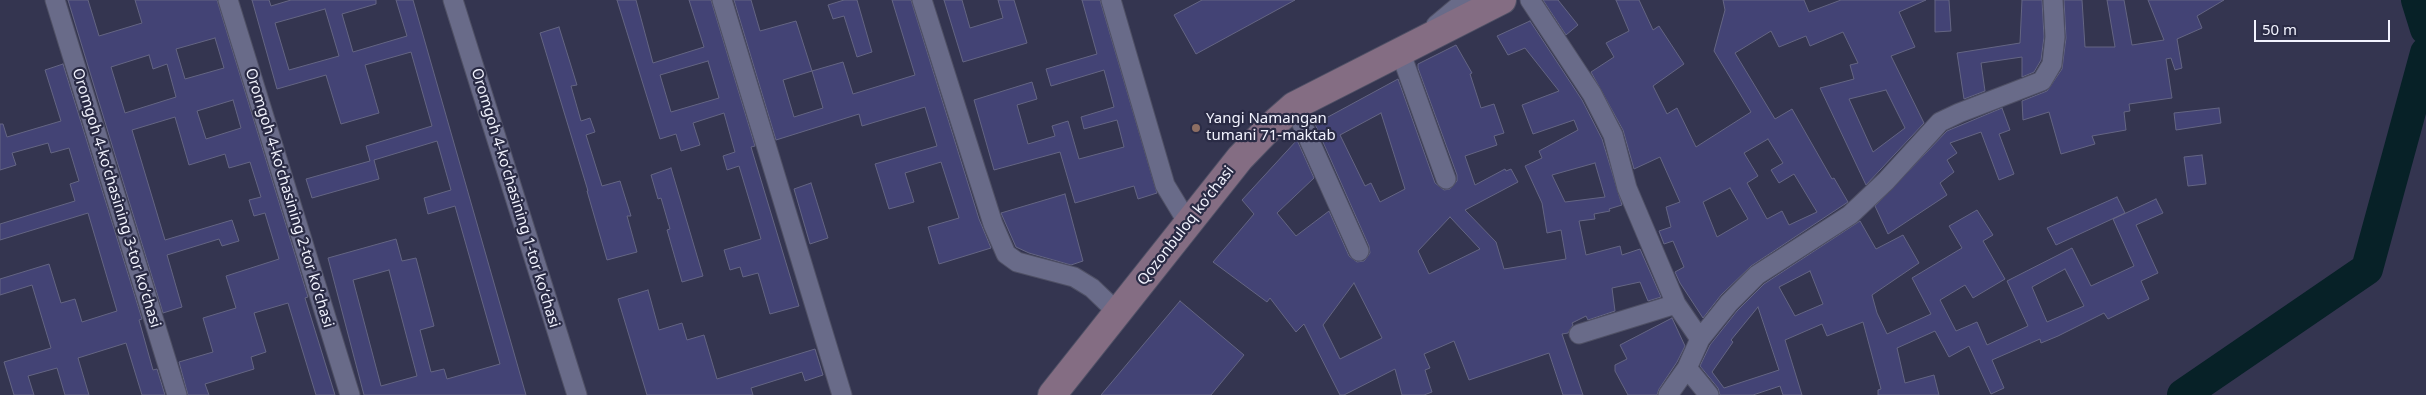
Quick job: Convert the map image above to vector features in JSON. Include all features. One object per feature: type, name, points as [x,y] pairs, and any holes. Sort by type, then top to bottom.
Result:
[{"type":"main road","name":"Qozonbuloq koʻchasi","points":[[1052,395],[1240,158],[1294,106],[1502,0]]},
{"type":"street","name":"Oromgoh 4-koʻchasining 3-tor koʻchasi","points":[[55,0],[177,395]]},
{"type":"street","name":"Oromgoh 4-koʻchasining 2-tor koʻchasi","points":[[228,0],[350,395]]},
{"type":"street","name":"Oromgoh 4-koʻchasining 1-tor koʻchasi","points":[[453,0],[577,395]]},
{"type":"street","points":[[722,0],[842,395]]},
{"type":"street","points":[[922,0],[993,224],[1006,254],[1017,262],[1074,278],[1092,288],[1118,313]]},
{"type":"street","points":[[1111,0],[1165,185],[1188,223]]},
{"type":"street","points":[[1446,179],[1410,46],[1466,0]]},
{"type":"street","points":[[1530,0],[1592,94],[1613,134],[1627,188],[1676,304],[1700,338]]},
{"type":"street","points":[[1668,395],[1687,368],[1700,338],[1729,303],[1757,275],[1850,214],[1886,181],[1940,122],[2042,81],[2052,64],[2054,37],[2053,0]]},
{"type":"street","points":[[1294,106],[1359,251]]},
{"type":"street","points":[[1579,334],[1676,304]]},
{"type":"street","points":[[1687,368],[1709,395]]},
{"type":"building","points":[[68,0],[88,0],[99,36],[142,23],[135,0],[217,0],[308,297],[305,298],[335,395],[316,395],[288,303],[254,313],[266,352],[251,357],[254,369],[205,384],[209,395],[188,395],[179,362],[213,352],[203,318],[236,308],[226,276],[279,259],[265,213],[254,216],[249,200],[261,197],[250,162],[229,168],[225,154],[189,165],[175,117],[132,130],[165,240],[232,220],[239,241],[222,246],[219,239],[167,255],[182,307],[163,313]],"holes":[[[215,38],[224,68],[185,79],[176,49]],[[149,55],[153,69],[167,64],[176,97],[125,113],[111,67]],[[233,100],[241,128],[206,139],[197,111]]]},
{"type":"building","points":[[252,0],[269,0],[271,6],[291,0],[376,0],[376,4],[342,14],[353,52],[407,36],[396,0],[413,0],[526,395],[364,395],[328,258],[396,239],[402,261],[416,258],[434,326],[420,330],[431,372],[444,369],[447,379],[500,364],[455,206],[428,214],[424,198],[451,190],[437,141],[374,160],[379,179],[312,198],[306,179],[370,161],[366,146],[432,126],[411,52],[365,65],[379,113],[341,124],[326,75],[277,89]],"holes":[[[325,9],[339,56],[289,70],[275,23]],[[389,270],[417,376],[381,386],[353,280]]]},
{"type":"building","points":[[617,0],[636,0],[653,63],[704,47],[689,0],[711,0],[755,146],[751,147],[799,306],[770,314],[758,273],[743,277],[740,267],[730,270],[724,250],[761,239],[739,166],[727,170],[723,156],[735,152],[724,113],[693,123],[700,145],[681,151],[676,134],[660,139]],"holes":[[[708,61],[719,98],[671,112],[660,75]]]},
{"type":"building","points":[[734,0],[751,0],[760,31],[796,21],[812,71],[843,62],[853,94],[915,75],[892,0],[911,0],[979,219],[991,248],[939,264],[928,227],[959,218],[941,162],[905,173],[914,202],[889,209],[875,164],[937,146],[925,107],[862,126],[859,114],[776,140]],"holes":[[[812,71],[823,108],[794,117],[783,80]]]},
{"type":"building","points":[[844,0],[857,0],[872,52],[857,57],[844,16],[833,19],[828,5]]},
{"type":"building","points":[[944,0],[962,0],[970,28],[1003,18],[998,0],[1014,0],[1027,43],[963,62]]},
{"type":"building","points":[[1082,0],[1100,0],[1157,193],[1138,199],[1134,186],[1075,203],[1060,152],[994,170],[974,100],[1032,82],[1037,99],[1017,105],[1028,144],[1055,136],[1052,126],[1068,121],[1079,159],[1124,147],[1117,120],[1084,129],[1081,117],[1114,107],[1104,70],[1051,86],[1046,69],[1097,54]]},
{"type":"building","points":[[1202,0],[1295,0],[1196,54],[1174,15]]},
{"type":"building","points":[[1543,0],[1558,0],[1578,25],[1566,35]]},
{"type":"building","points":[[1616,0],[1639,0],[1653,30],[1659,26],[1684,64],[1653,86],[1667,114],[1677,108],[1696,147],[1751,112],[1714,51],[1725,10],[1723,0],[1804,0],[1809,12],[1841,0],[1926,0],[1899,12],[1915,47],[1891,56],[1924,123],[1866,185],[1820,88],[1854,79],[1850,65],[1858,63],[1843,32],[1810,46],[1806,36],[1779,47],[1771,31],[1735,53],[1775,119],[1792,109],[1832,179],[1834,178],[1848,202],[1751,266],[1721,295],[1703,318],[1675,272],[1684,267],[1673,241],[1664,244],[1659,231],[1671,227],[1666,207],[1680,202],[1660,157],[1634,169],[1623,130],[1591,72],[1614,57],[1606,43],[1629,31]],"holes":[[[1886,90],[1905,128],[1873,152],[1849,99]],[[1768,139],[1783,163],[1771,170],[1779,183],[1794,174],[1817,212],[1789,225],[1782,211],[1767,219],[1747,183],[1758,176],[1744,153]],[[1730,188],[1748,219],[1717,237],[1703,202]]]},
{"type":"building","points":[[1935,0],[1949,0],[1951,31],[1935,32]]},
{"type":"building","points":[[2022,0],[2042,0],[2044,37],[2041,60],[2034,72],[2022,77],[2022,57],[1981,63],[1985,91],[1964,99],[1957,53],[2020,43]]},
{"type":"building","points":[[2064,0],[2082,0],[2085,47],[2115,47],[2107,0],[2124,0],[2132,45],[2164,40],[2148,0],[2224,0],[2197,16],[2202,28],[2177,39],[2182,68],[2175,70],[2171,58],[2166,59],[2172,98],[2129,104],[2130,111],[2124,112],[2126,130],[2092,136],[2095,144],[2061,154],[2049,112],[2023,120],[2022,101],[2047,91],[2062,69],[2066,38]]},
{"type":"building","points":[[1530,21],[1582,100],[1602,139],[1622,205],[1609,209],[1610,211],[1594,214],[1595,219],[1579,221],[1586,255],[1620,246],[1622,255],[1640,249],[1661,297],[1648,301],[1640,282],[1612,288],[1615,311],[1588,320],[1586,316],[1572,323],[1573,325],[1568,333],[1562,334],[1583,395],[1563,395],[1549,353],[1469,380],[1454,341],[1424,354],[1430,368],[1425,370],[1432,392],[1424,395],[1402,395],[1395,369],[1344,395],[1340,395],[1304,324],[1296,332],[1270,298],[1267,302],[1213,262],[1254,214],[1242,200],[1297,140],[1314,178],[1277,213],[1296,236],[1329,211],[1349,256],[1357,262],[1364,261],[1370,253],[1369,246],[1315,124],[1398,79],[1435,183],[1444,190],[1450,189],[1457,181],[1457,175],[1418,64],[1456,45],[1472,73],[1470,74],[1481,108],[1494,104],[1504,133],[1494,136],[1497,145],[1465,156],[1475,185],[1505,169],[1506,171],[1511,169],[1518,182],[1465,210],[1496,242],[1504,269],[1566,259],[1561,230],[1547,233],[1542,203],[1525,166],[1542,158],[1539,151],[1578,130],[1574,120],[1533,134],[1522,105],[1559,91],[1525,48],[1508,55],[1497,36]],"holes":[[[1381,113],[1405,189],[1380,202],[1371,183],[1365,186],[1340,135]],[[1595,163],[1605,197],[1565,202],[1552,175]],[[1450,217],[1480,249],[1429,274],[1418,251]],[[1354,283],[1382,338],[1340,359],[1323,325]]]},
{"type":"building","points":[[559,27],[577,85],[571,86],[581,121],[590,118],[595,132],[586,135],[602,186],[620,181],[631,216],[627,216],[637,252],[607,260],[540,33]]},
{"type":"building","points":[[63,64],[142,319],[139,320],[153,370],[157,369],[165,395],[142,395],[126,343],[78,358],[89,395],[65,395],[57,368],[28,376],[34,395],[14,395],[4,362],[51,348],[32,285],[0,295],[0,279],[49,264],[61,303],[75,299],[82,322],[117,311],[88,213],[0,240],[0,224],[75,201],[70,184],[79,181],[69,148],[51,153],[48,143],[12,153],[16,165],[0,170],[0,124],[3,124],[7,137],[61,121],[45,70]]},
{"type":"building","points":[[2002,108],[2010,130],[1999,134],[2014,174],[1999,180],[1981,132],[1950,143],[1957,153],[1947,160],[1954,172],[1940,183],[1947,195],[1888,234],[1875,206],[1947,131]]},
{"type":"building","points":[[2219,108],[2221,123],[2176,130],[2174,113]]},
{"type":"building","points":[[2202,155],[2206,184],[2188,186],[2184,157]]},
{"type":"building","points":[[671,168],[703,276],[682,282],[667,230],[670,229],[661,198],[658,199],[651,175]]},
{"type":"building","points":[[811,183],[828,238],[810,244],[794,189]]},
{"type":"building","points":[[1065,194],[1083,261],[1071,265],[1029,253],[1016,247],[1001,213]]},
{"type":"building","points":[[2117,197],[2125,213],[2056,245],[2047,228]]},
{"type":"building","points":[[2156,199],[2163,213],[2136,225],[2158,273],[2141,281],[2149,299],[2108,319],[2104,313],[2058,336],[2041,343],[2040,339],[1992,360],[2004,388],[1991,394],[1969,346],[1949,357],[1935,331],[1897,348],[1905,383],[1934,375],[1939,395],[1878,395],[1878,390],[1881,389],[1863,322],[1827,336],[1822,324],[1785,340],[1802,395],[1783,395],[1780,386],[1753,395],[1720,395],[1718,388],[1700,366],[1710,345],[1737,311],[1764,284],[1860,221],[1876,249],[1903,235],[1919,263],[1872,295],[1877,313],[1887,334],[1931,314],[1912,278],[1962,248],[1949,226],[1977,210],[1993,235],[1983,241],[2005,279],[1973,298],[1965,285],[1940,300],[1956,331],[1977,322],[1987,345],[2028,326],[2007,281],[2072,248],[2091,286],[2134,266],[2113,219]],"holes":[[[2065,269],[2084,306],[2047,322],[2032,287]],[[1810,271],[1823,304],[1795,316],[1779,287]],[[1758,307],[1779,370],[1724,388],[1712,372],[1733,342],[1731,340]]]},
{"type":"building","points":[[648,290],[659,330],[682,323],[687,340],[704,335],[717,379],[815,349],[823,375],[805,381],[802,372],[751,388],[753,395],[647,395],[618,299]]},
{"type":"building","points":[[1180,301],[1244,355],[1211,395],[1101,395]]},
{"type":"building","points":[[1672,318],[1685,346],[1677,362],[1657,395],[1628,395],[1615,371],[1615,365],[1627,359],[1620,345]]},
{"type":"waterway","points":[[2417,0],[2426,29]]},
{"type":"waterway","points":[[2183,395],[2367,269],[2426,53]]},
{"type":"place","name":"Yangi Namangan tumani 71-maktab","points":[[1196,128]]}]
